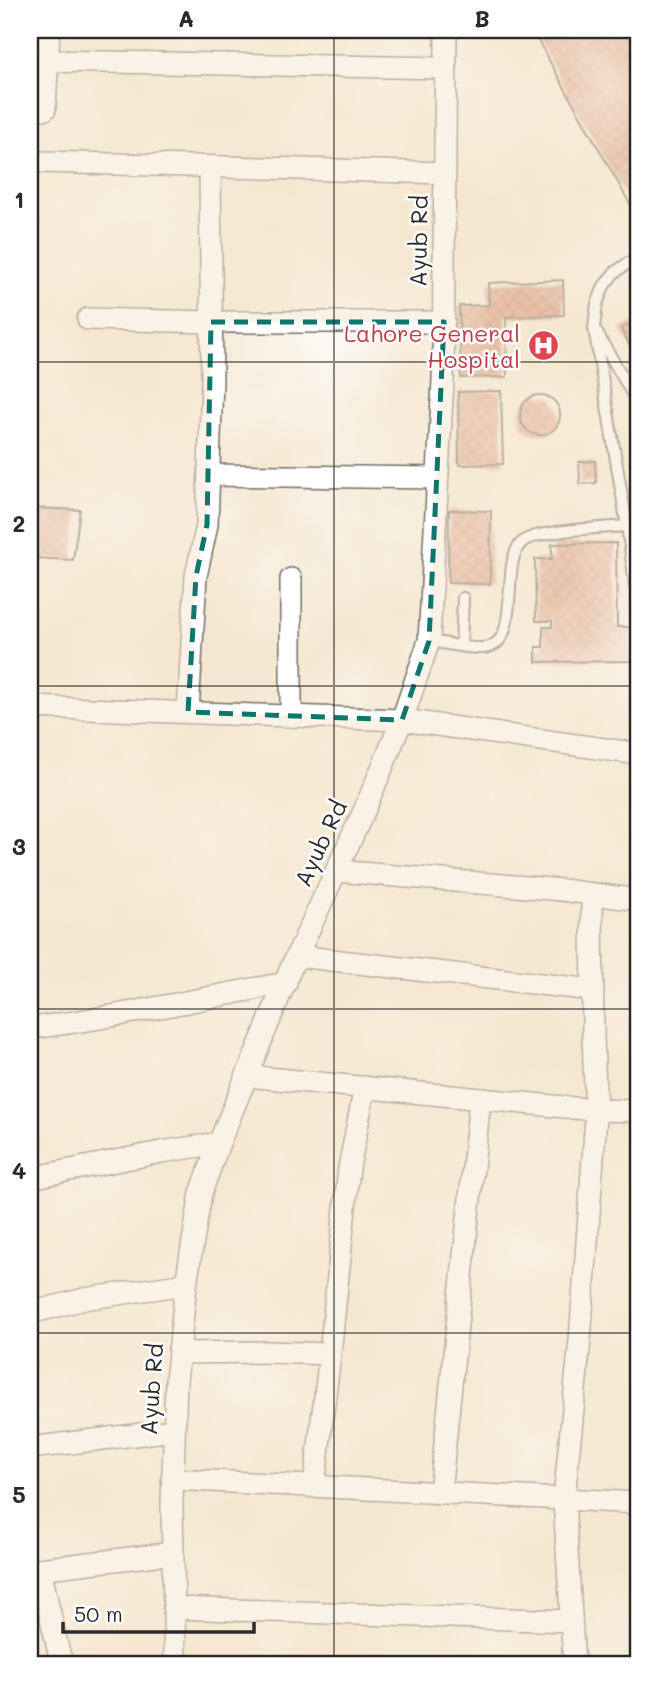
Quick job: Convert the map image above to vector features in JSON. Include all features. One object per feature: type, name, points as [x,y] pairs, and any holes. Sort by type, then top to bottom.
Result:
[{"type":"street","points":[[30,108],[45,109],[49,30]]},
{"type":"street","name":"Ayub Rd","points":[[174,1665],[174,1430],[186,1284],[201,1193],[297,956],[364,811],[402,720],[429,641],[443,380],[446,30]]},
{"type":"street","points":[[47,61],[446,68]]},
{"type":"street","points":[[41,162],[445,173]]},
{"type":"street","points":[[188,712],[196,576],[207,525],[212,381],[210,167]]},
{"type":"street","points":[[88,319],[444,322]]},
{"type":"street","points":[[209,475],[437,478]]},
{"type":"street","points":[[291,579],[291,716]]},
{"type":"street","points":[[30,707],[402,720],[639,754]]},
{"type":"street","points":[[336,872],[639,900]]},
{"type":"street","points":[[574,1665],[564,1499],[580,1340],[595,1110],[592,894]]},
{"type":"street","points":[[297,956],[593,990]]},
{"type":"street","points":[[30,1028],[118,1015],[286,983]]},
{"type":"street","points":[[247,1076],[595,1110],[639,1111]]},
{"type":"street","points":[[314,1487],[349,1168],[365,1087]]},
{"type":"street","points":[[440,1493],[480,1099]]},
{"type":"street","points":[[30,1178],[219,1143]]},
{"type":"street","points":[[30,1313],[84,1300],[186,1284]]},
{"type":"street","points":[[179,1353],[330,1354]]},
{"type":"street","points":[[30,1448],[174,1430]]},
{"type":"street","points":[[172,1479],[639,1503]]},
{"type":"street","points":[[63,1665],[35,1569],[173,1553]]},
{"type":"street","points":[[173,1608],[571,1620]]},
{"type":"lane","points":[[639,261],[628,263],[614,273],[604,286],[597,304],[594,328],[639,614]]},
{"type":"lane","points":[[594,328],[639,405]]},
{"type":"lane","points":[[429,641],[485,648],[496,644],[502,637],[506,624],[513,564],[522,542],[545,534],[626,526]]},
{"type":"lane","points":[[461,645],[463,598]]},
{"type":"highlighted area","points":[[211,322],[444,322],[429,641],[402,720],[188,712],[196,576],[207,525]]},
{"type":"building","points":[[532,30],[627,30],[639,50],[639,209],[634,211]]},
{"type":"building","points":[[563,280],[564,315],[506,317],[507,377],[461,378],[459,306],[489,305],[488,283]]},
{"type":"building","points":[[639,319],[639,363],[621,329]]},
{"type":"building","points":[[501,391],[503,464],[459,465],[458,392]]},
{"type":"building","points":[[540,395],[554,401],[560,415],[554,429],[540,435],[526,429],[520,415],[526,401]]},
{"type":"building","points":[[595,461],[596,483],[580,484],[579,462]]},
{"type":"building","points":[[30,508],[80,510],[73,560],[30,558]]},
{"type":"building","points":[[449,510],[491,511],[490,584],[448,583]]},
{"type":"building","points":[[616,543],[617,627],[634,627],[635,661],[536,662],[536,647],[543,647],[543,627],[552,627],[552,621],[536,621],[535,559],[552,559],[552,544]]},
{"type":"place","name":"Lahore General Hospital","points":[[543,346]]}]
